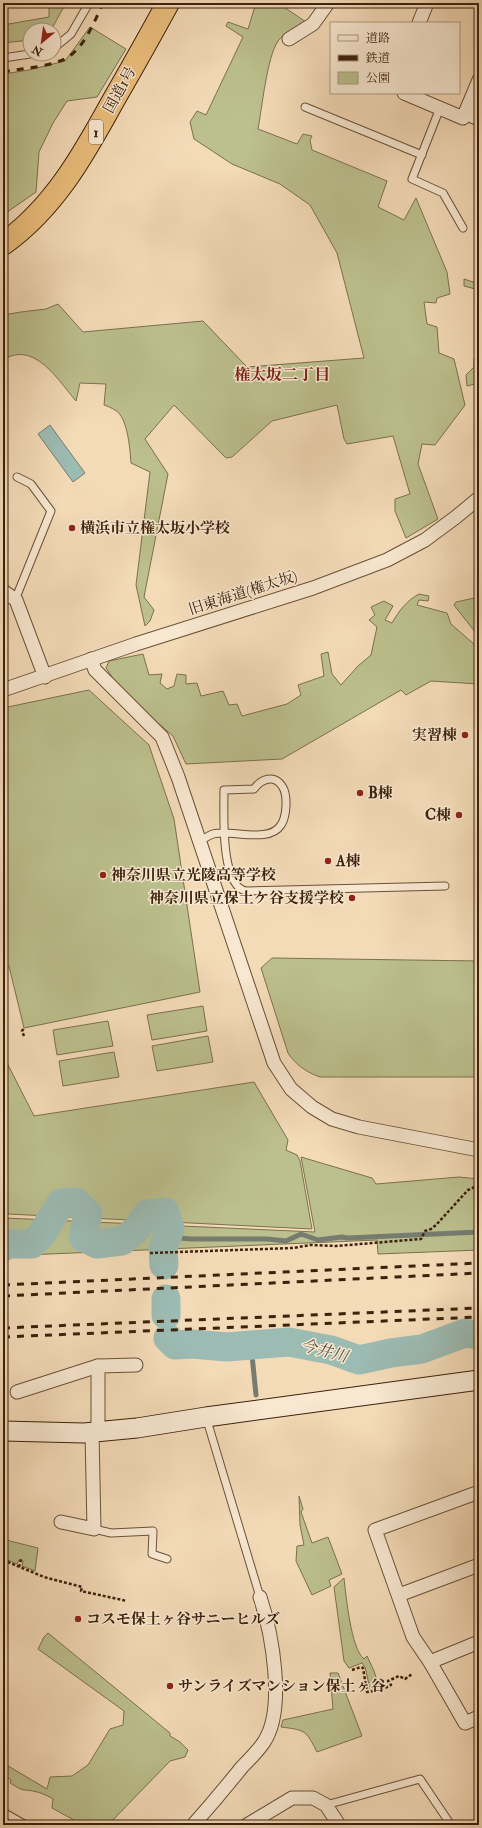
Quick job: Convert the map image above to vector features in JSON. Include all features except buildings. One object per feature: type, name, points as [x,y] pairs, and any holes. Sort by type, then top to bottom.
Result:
[{"type":"highway","name":"国道1号","points":[[3,244],[43,209],[63,185],[92,140],[168,3]]},
{"type":"street","points":[[289,39],[313,24],[328,3]]},
{"type":"street","points":[[419,22],[427,3]]},
{"type":"street","points":[[406,94],[463,118],[479,80]]},
{"type":"street","points":[[465,113],[479,119]]},
{"type":"street","name":"旧東海道(権太坂)","points":[[3,690],[45,677],[91,659],[314,588],[387,560],[425,540],[456,518],[479,498]]},
{"type":"street","points":[[3,591],[15,600],[45,677]]},
{"type":"street","points":[[91,659],[95,670],[162,737],[178,777],[200,841],[274,1063],[291,1089],[312,1107],[332,1119],[359,1127],[479,1150]]},
{"type":"street","points":[[18,1392],[98,1366],[136,1365]]},
{"type":"street","points":[[61,1522],[94,1529],[95,1432],[98,1366]]},
{"type":"street","points":[[3,1431],[95,1432],[137,1428],[206,1417],[479,1380]]},
{"type":"street","points":[[479,1492],[375,1530],[413,1637],[430,1662],[465,1723],[479,1717]]},
{"type":"street","points":[[399,1596],[479,1565]]},
{"type":"street","points":[[193,1825],[265,1742],[273,1723],[276,1705],[270,1630],[260,1597]]},
{"type":"street","points":[[430,1662],[479,1642]]},
{"type":"street","points":[[247,1825],[292,1798],[313,1798],[326,1805],[334,1823]]},
{"type":"lane","points":[[62,41],[71,34],[89,3]]},
{"type":"lane","points":[[3,58],[22,55]]},
{"type":"lane","points":[[306,107],[422,155]]},
{"type":"lane","points":[[440,108],[412,179],[442,193],[463,228]]},
{"type":"lane","points":[[15,600],[51,511],[31,484],[17,477]]},
{"type":"lane","points":[[200,841],[214,834],[225,834],[263,834],[276,830],[284,820],[284,791],[281,785],[270,779],[263,780],[254,789],[224,790],[225,834],[226,855],[235,884],[243,891],[445,886]]},
{"type":"lane","points":[[206,1417],[260,1597]]},
{"type":"lane","points":[[94,1529],[111,1533],[153,1531],[152,1554],[167,1559]]},
{"type":"lane","points":[[326,1805],[420,1779],[451,1825]]},
{"type":"lane","points":[[3,1812],[26,1825]]},
{"type":"path","points":[[24,1028],[22,1031],[24,1036]]},
{"type":"path","points":[[150,1253],[172,1251],[293,1248],[310,1245],[350,1245],[421,1238],[425,1231],[436,1225],[468,1190],[479,1184]]},
{"type":"path","points":[[19,1567],[21,1559]]},
{"type":"path","points":[[3,1560],[44,1578],[82,1587],[81,1591],[128,1601]]},
{"type":"path","points":[[352,1670],[361,1667],[363,1668],[368,1692],[381,1690],[391,1685],[388,1681],[398,1676],[405,1679],[412,1674]]},
{"type":"green space","points":[[49,3],[66,3],[55,22],[22,22],[22,41],[3,43],[3,25],[49,17]]},
{"type":"green space","points":[[256,3],[278,3],[306,22],[284,35],[278,41],[274,49],[265,83],[258,129],[297,144],[303,134],[312,136],[310,140],[312,150],[387,181],[378,207],[404,220],[416,198],[447,272],[450,294],[437,298],[436,303],[424,302],[427,324],[437,327],[439,353],[454,359],[465,405],[435,445],[422,444],[418,464],[438,519],[406,538],[395,511],[395,499],[410,494],[393,436],[347,444],[344,439],[337,405],[272,421],[232,457],[226,458],[174,405],[145,439],[168,474],[144,597],[154,610],[150,621],[145,626],[136,585],[150,472],[131,463],[128,434],[123,419],[115,410],[104,405],[106,384],[80,383],[76,401],[53,374],[35,359],[25,355],[14,355],[3,360],[3,315],[46,309],[58,304],[83,332],[203,321],[247,367],[364,358],[337,253],[310,205],[280,184],[232,164],[194,139],[190,122],[197,111],[206,115],[243,37],[226,26],[228,22],[248,29]]},
{"type":"green space","points":[[90,27],[126,49],[97,97],[67,101],[53,123],[39,152],[36,192],[3,215],[3,74],[29,70],[65,61]]},
{"type":"green space","points":[[464,279],[479,284],[479,290],[464,286]]},
{"type":"green space","points":[[474,358],[479,358],[479,383],[467,386],[466,375],[474,367]]},
{"type":"green space","points":[[419,594],[429,596],[428,601],[419,600],[417,605],[447,613],[451,624],[474,644],[479,643],[479,684],[431,681],[406,695],[401,690],[282,759],[186,764],[173,736],[123,693],[106,668],[109,661],[143,654],[149,675],[162,674],[160,683],[167,689],[174,686],[177,674],[186,675],[186,684],[197,683],[201,696],[223,691],[229,705],[237,704],[242,716],[287,704],[301,695],[298,685],[324,676],[321,654],[328,652],[332,674],[341,685],[358,666],[371,655],[377,627],[369,620],[375,615],[371,607],[384,601],[393,606],[385,620],[392,623],[403,607]]},
{"type":"green space","points":[[479,597],[479,637],[454,605],[456,602]]},
{"type":"green space","name":"神奈川県立光陵高等学校","points":[[89,690],[149,745],[174,819],[200,992],[24,1028],[9,966],[3,968],[3,708]]},
{"type":"green space","points":[[272,958],[479,961],[479,1077],[320,1077],[310,1073],[298,1065],[288,1053],[261,968]]},
{"type":"green space","points":[[203,1006],[207,1031],[152,1040],[147,1015]]},
{"type":"green space","points":[[108,1021],[113,1046],[57,1055],[53,1030]]},
{"type":"green space","points":[[208,1036],[213,1062],[157,1071],[152,1046]]},
{"type":"green space","points":[[114,1052],[119,1077],[63,1086],[59,1061]]},
{"type":"green space","points":[[4,1057],[34,1116],[254,1082],[288,1140],[286,1150],[297,1155],[300,1161],[312,1229],[8,1214],[3,1194]]},
{"type":"green space","points":[[301,1157],[372,1178],[376,1184],[459,1177],[479,1179],[479,1250],[378,1254],[377,1240],[3,1256],[3,1210],[5,1218],[315,1232]]},
{"type":"green space","points":[[299,1496],[303,1509],[301,1512],[312,1543],[328,1537],[342,1574],[329,1580],[331,1586],[312,1595],[296,1561],[297,1546],[304,1545],[300,1525]]},
{"type":"green space","points":[[6,1540],[38,1548],[35,1571],[22,1566],[23,1561],[19,1560],[17,1564],[3,1558]]},
{"type":"green space","points":[[344,1578],[352,1634],[359,1653],[364,1659],[367,1656],[379,1687],[370,1689],[365,1667],[362,1663],[349,1668],[344,1661],[334,1587]]},
{"type":"green space","points":[[48,1633],[170,1733],[170,1736],[180,1742],[188,1750],[185,1757],[170,1761],[108,1825],[83,1825],[52,1808],[53,1799],[33,1791],[23,1790],[10,1783],[11,1780],[3,1775],[3,1763],[47,1789],[50,1777],[72,1776],[88,1765],[110,1729],[123,1725],[124,1711],[38,1649],[44,1637]]},
{"type":"green space","points":[[330,1673],[338,1673],[362,1736],[317,1752],[310,1739],[304,1732],[281,1727],[283,1720],[333,1709]]},
{"type":"water","points":[[50,425],[85,473],[73,482],[38,434]]},
{"type":"waterway","name":"今井川","points":[[3,1247],[9,1244],[32,1244],[41,1235],[61,1203],[76,1202],[88,1214],[83,1237],[97,1244],[122,1241],[137,1229],[147,1214],[165,1212],[170,1229],[163,1248],[164,1265]]},
{"type":"waterway","points":[[167,1237],[191,1239],[267,1239],[286,1241],[301,1234],[318,1240],[342,1237],[479,1232]]},
{"type":"waterway","name":"今井川","points":[[166,1299],[166,1315]]},
{"type":"waterway","name":"今井川","points":[[168,1338],[175,1345],[192,1344],[227,1347],[289,1342],[331,1350],[359,1360],[391,1353],[422,1349],[465,1333],[479,1335]]},
{"type":"waterway","points":[[251,1345],[256,1395]]},
{"type":"railway","points":[[3,72],[48,65],[65,59],[71,55],[82,44],[103,3]]},
{"type":"railway","points":[[3,1285],[479,1263]]},
{"type":"railway","points":[[3,1296],[479,1273]]},
{"type":"railway","points":[[3,1328],[479,1308]]},
{"type":"railway","points":[[3,1337],[479,1317]]},
{"type":"place","name":"横浜市立権太坂小学校","points":[[72,528]]},
{"type":"place","name":"実習棟","points":[[465,735]]},
{"type":"place","name":"B棟","points":[[360,793]]},
{"type":"place","name":"C棟","points":[[459,815]]},
{"type":"place","name":"A棟","points":[[328,861]]},
{"type":"place","name":"神奈川県立光陵高等学校","points":[[103,875]]},
{"type":"place","name":"神奈川県立保土ケ谷支援学校","points":[[352,898]]},
{"type":"place","name":"コスモ保土ヶ谷サニーヒルズ","points":[[78,1619]]},
{"type":"place","name":"サンライズマンション保土ヶ谷","points":[[170,1686]]},
{"type":"district","name":"権太坂二丁目","points":[[282,375]]}]
